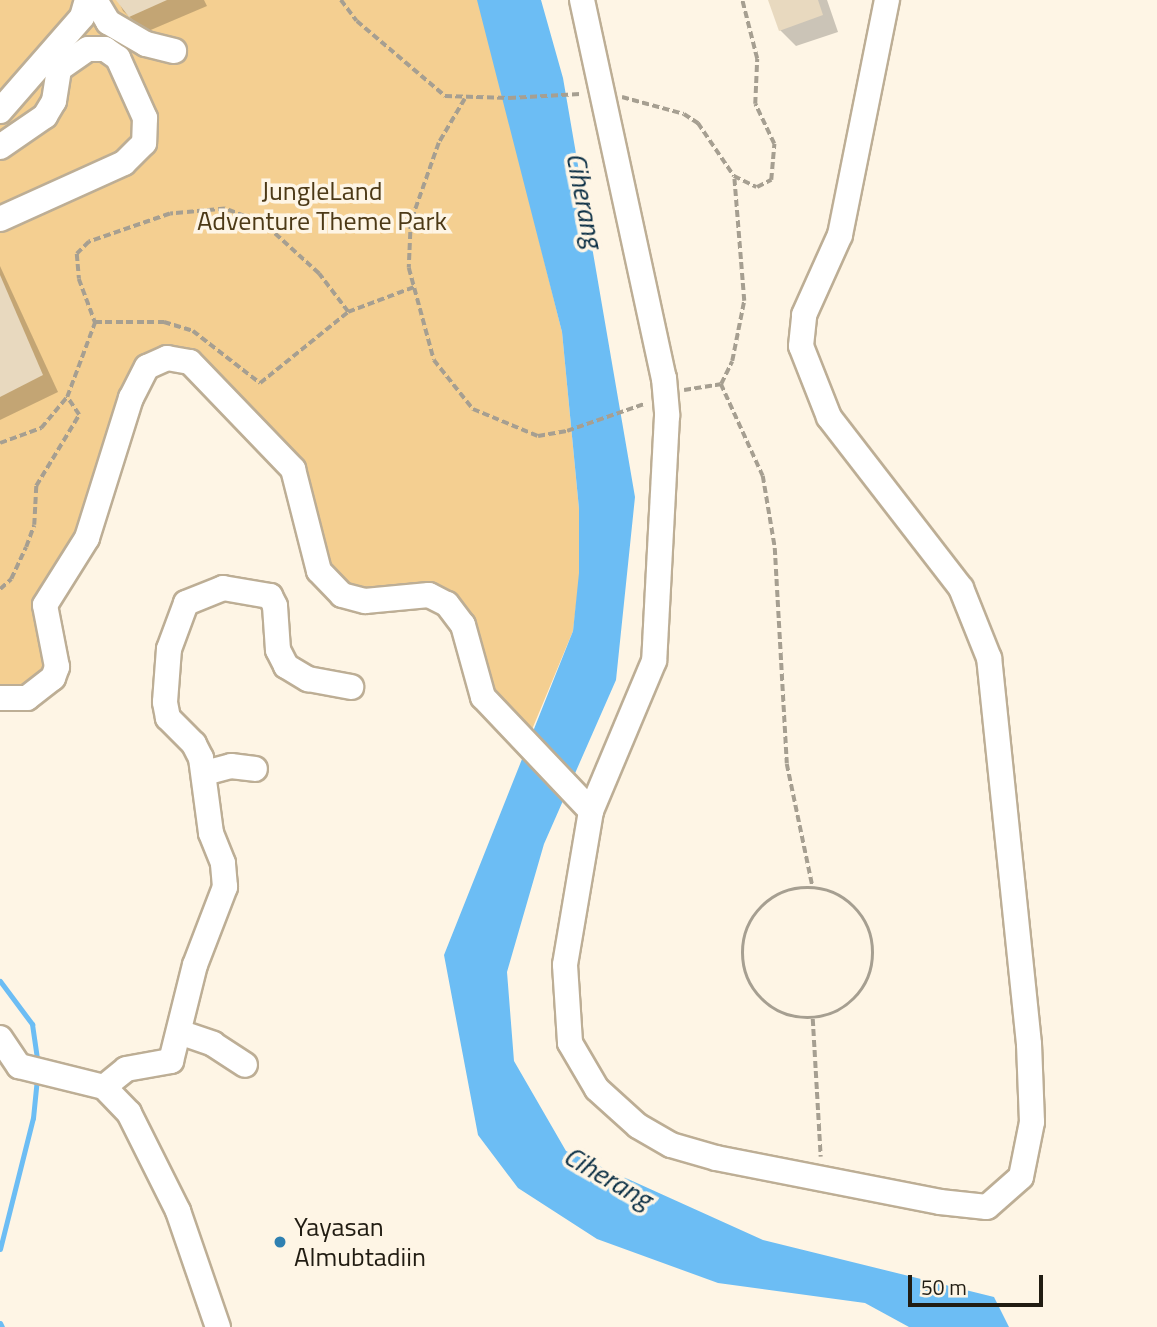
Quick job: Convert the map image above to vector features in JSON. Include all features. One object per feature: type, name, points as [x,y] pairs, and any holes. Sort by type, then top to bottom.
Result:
[{"type":"street","points":[[0,111],[82,16],[88,0]]},
{"type":"street","points":[[95,0],[107,22],[146,44],[174,51]]},
{"type":"street","points":[[582,0],[603,92],[658,401],[654,661],[591,811],[569,929],[564,1007],[570,1044],[597,1089],[638,1126],[671,1145],[822,1179],[987,1207],[1021,1177],[1032,1122],[1030,1044],[989,658],[982,633],[961,588],[829,417],[801,345],[804,316],[840,235],[887,0]]},
{"type":"street","points":[[0,148],[46,116],[54,101],[59,69],[88,49],[105,49],[118,58],[145,118],[144,143],[124,163],[0,219]]},
{"type":"street","points":[[0,698],[27,698],[53,678],[57,667],[45,605],[87,538],[131,398],[147,367],[167,358],[190,362],[293,469],[319,570],[342,595],[365,601],[429,595],[447,604],[463,625],[483,697],[570,792],[591,811]]},
{"type":"street","points":[[104,1087],[126,1069],[170,1062],[195,965],[225,887],[223,863],[211,833],[205,773],[194,744],[168,718],[165,702],[174,630],[192,596],[223,588],[270,596],[275,606],[278,650],[286,666],[308,679],[351,687]]},
{"type":"street","points":[[205,773],[231,765],[255,769]]},
{"type":"street","points":[[178,1031],[213,1044],[245,1065]]},
{"type":"street","points":[[0,1038],[15,1063],[104,1087],[129,1113],[178,1211],[218,1327]]},
{"type":"path","points":[[341,0],[357,21],[445,96],[465,99],[509,98],[603,92],[684,114],[698,123],[734,176],[744,302],[732,361],[721,384]]},
{"type":"path","points":[[734,176],[757,187],[771,180],[776,165],[774,144],[755,104],[757,59],[742,0]]},
{"type":"path","points":[[465,99],[439,143],[411,222],[409,268],[433,360],[472,409],[538,436],[567,431],[658,401],[688,388],[721,384]]},
{"type":"path","points":[[0,443],[41,428],[67,397],[95,321],[79,279],[77,254],[89,242],[170,214],[225,209],[264,224],[319,274],[348,312]]},
{"type":"path","points":[[95,321],[164,322],[193,331],[260,383],[348,312],[414,287]]},
{"type":"path","points":[[721,384],[763,476],[775,548],[787,764],[813,888]]},
{"type":"path","points":[[0,589],[11,579],[34,525],[36,486],[79,415],[67,397]]},
{"type":"path","points":[[813,888],[834,893],[865,922],[872,943],[872,964],[852,1002],[834,1014],[813,1019],[772,1009],[746,975],[742,953],[746,932],[756,913],[772,898],[792,889],[813,888]]},
{"type":"path","points":[[813,1019],[822,1179]]},
{"type":"green space","name":"JungleLand Adventure Theme Park","points":[[0,0],[479,0],[562,332],[579,509],[580,573],[573,631],[526,744],[483,697],[447,604],[342,595],[293,469],[190,362],[147,367],[56,583],[53,678],[0,698]]},
{"type":"water","name":"Ciherang","points":[[477,0],[541,0],[563,78],[635,497],[616,680],[544,844],[507,972],[514,1061],[566,1151],[763,1240],[994,1297],[1009,1327],[909,1327],[865,1303],[718,1283],[597,1239],[518,1188],[478,1135],[444,955],[573,631],[579,573],[579,509],[562,332]]},
{"type":"building","points":[[116,0],[167,0],[129,17]]},
{"type":"building","points":[[768,0],[818,0],[823,15],[779,31]]},
{"type":"building","points":[[0,275],[43,375],[0,397]]},
{"type":"waterway","points":[[0,981],[32,1024],[38,1065]]},
{"type":"waterway","points":[[0,1249],[33,1118],[37,1078]]},
{"type":"waterway","points":[[0,1323],[2,1327]]},
{"type":"place","name":"Yayasan Almubtadiin","points":[[280,1242]]}]
